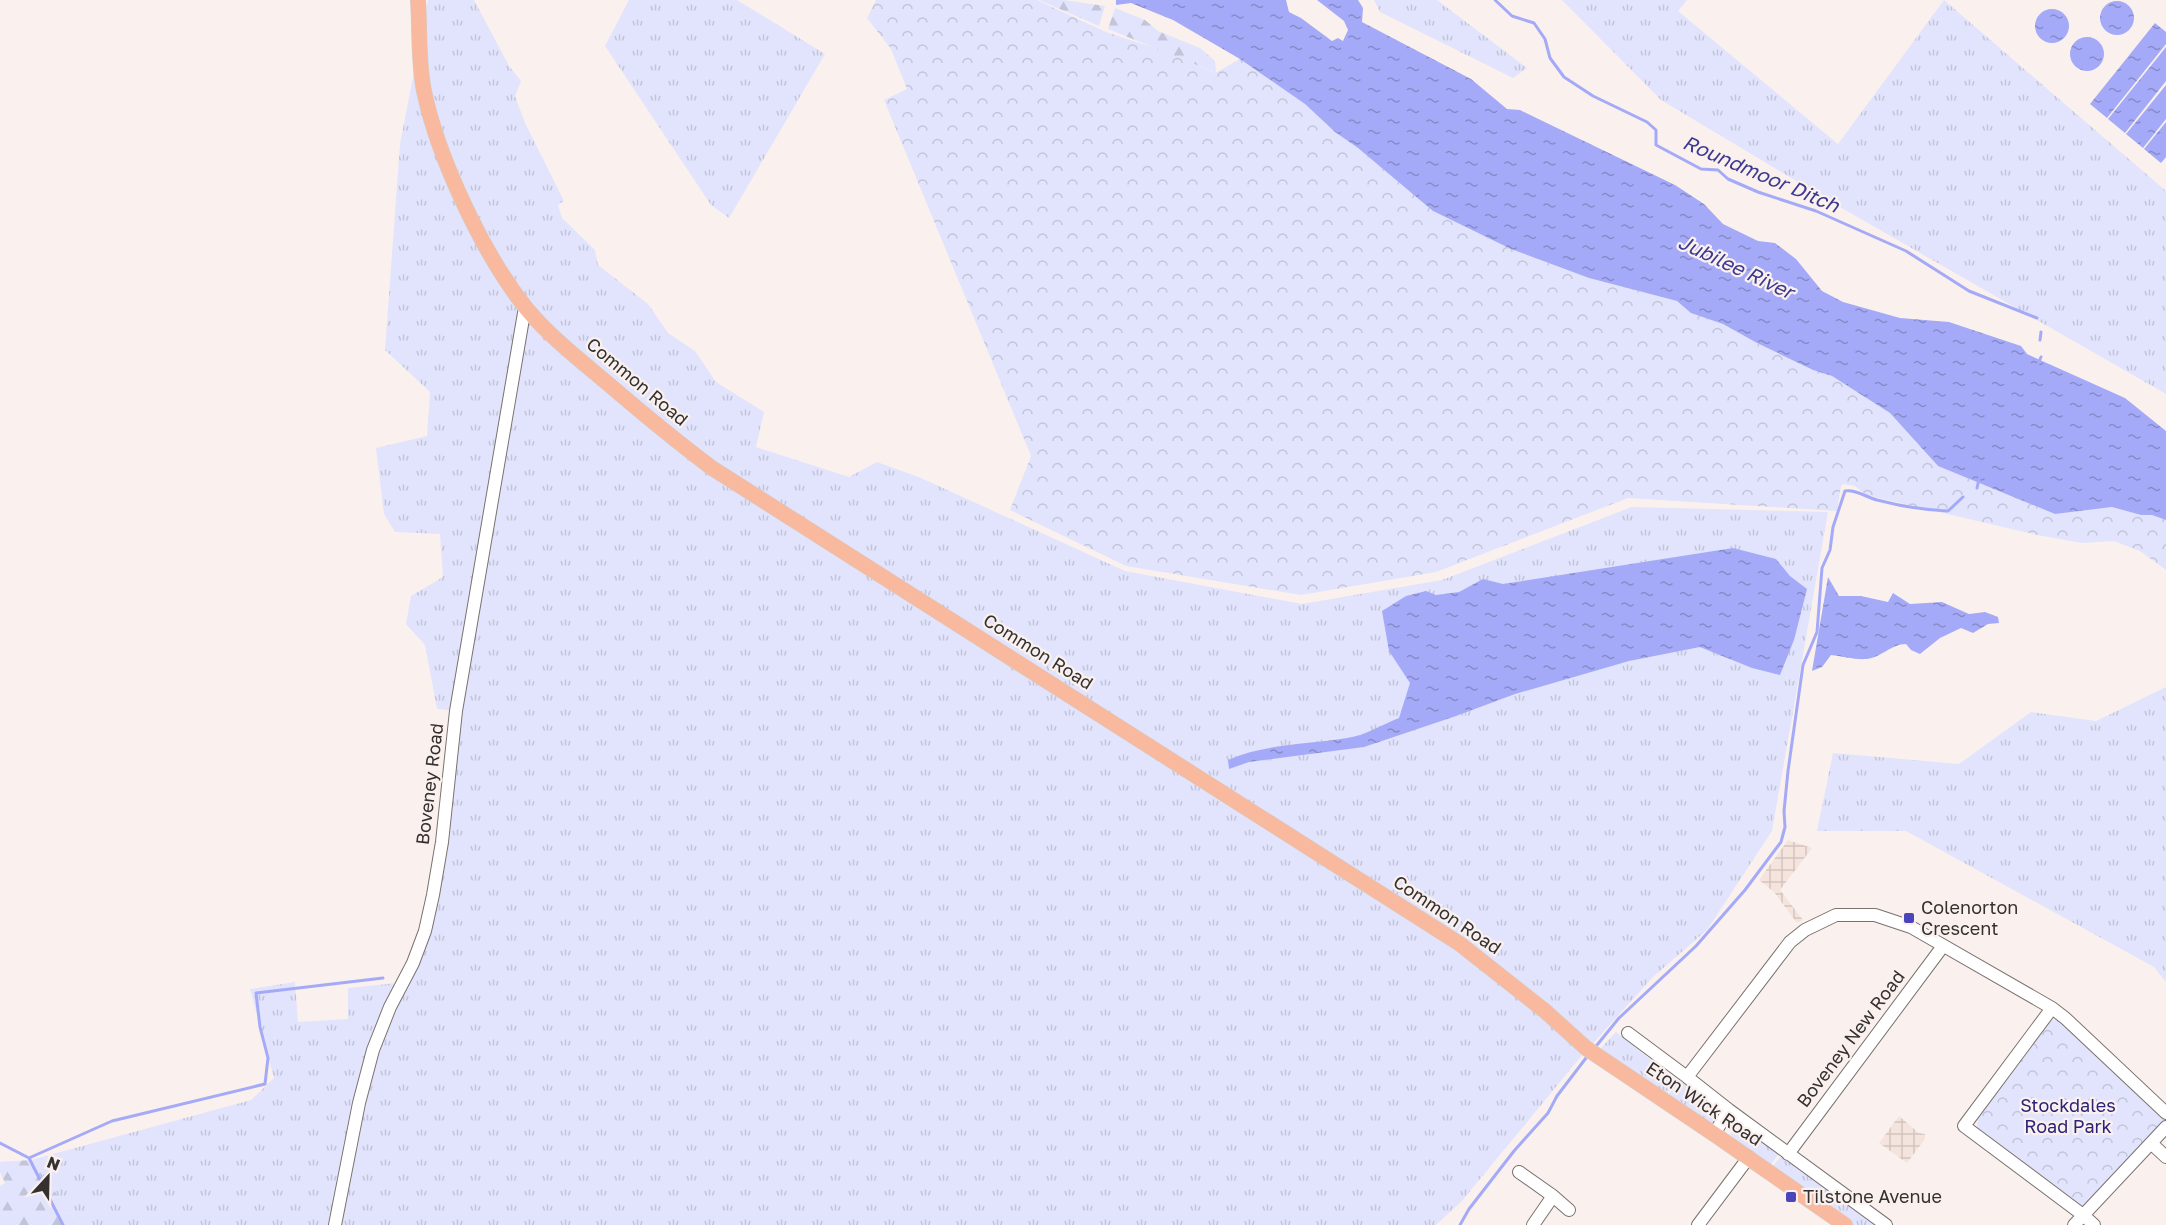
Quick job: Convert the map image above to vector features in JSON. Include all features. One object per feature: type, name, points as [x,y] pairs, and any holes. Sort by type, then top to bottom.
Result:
[{"type":"main road","name":"Common Road","points":[[418,0],[423,88],[433,126],[445,158],[493,258],[525,306],[542,326],[666,433],[712,468],[1460,944],[1545,1011]]},
{"type":"main road","name":"Eton Wick Road","points":[[1545,1011],[1586,1048],[1749,1157],[1845,1225]]},
{"type":"street","name":"Boveney Road","points":[[335,1225],[359,1103],[373,1050],[390,1007],[413,963],[425,931],[433,895],[442,842],[456,711],[522,336],[525,306]]},
{"type":"street","points":[[522,336],[542,326]]},
{"type":"street","points":[[1690,1074],[1790,942],[1805,930],[1836,915],[1875,915],[1911,927],[2052,1008],[2166,1113]]},
{"type":"street","name":"Boveney New Road","points":[[1788,1154],[1943,946]]},
{"type":"street","points":[[2052,1008],[1964,1126],[2094,1225]]},
{"type":"street","points":[[1628,1033],[1690,1074],[1729,1110],[1886,1225]]},
{"type":"street","points":[[1714,1134],[1729,1110]]},
{"type":"street","points":[[2074,1225],[2166,1127]]},
{"type":"street","points":[[2151,1143],[2166,1156]]},
{"type":"street","points":[[1698,1225],[1749,1157]]},
{"type":"street","points":[[1519,1172],[1569,1209]]},
{"type":"street","points":[[1533,1225],[1553,1196]]},
{"type":"shaded area","points":[[1788,840],[1812,848],[1780,890],[1803,920],[1797,923],[1774,892],[1759,880]]},
{"type":"shaded area","points":[[1899,1116],[1919,1133],[1925,1134],[1925,1139],[1907,1163],[1879,1143]]},
{"type":"green space","points":[[428,0],[474,0],[509,66],[521,81],[515,96],[525,123],[564,201],[558,205],[562,218],[595,250],[598,265],[648,304],[668,333],[695,351],[716,382],[764,412],[756,447],[849,477],[877,462],[921,478],[1125,571],[1302,604],[1442,580],[1632,507],[1828,512],[1772,831],[1707,930],[1653,977],[1578,1060],[1462,1201],[1436,1225],[80,1225],[31,1160],[251,1100],[274,1078],[250,989],[295,982],[298,1022],[348,1019],[348,988],[397,983],[407,988],[420,963],[447,855],[460,711],[437,709],[425,645],[406,624],[411,596],[443,577],[440,534],[395,532],[384,514],[376,448],[427,436],[430,392],[385,350],[400,144]]},
{"type":"green space","points":[[629,0],[737,0],[825,54],[729,218],[711,205],[605,46]]},
{"type":"green space","points":[[876,0],[1037,0],[1106,32],[1161,50],[1215,73],[1240,59],[1305,104],[1335,132],[1358,148],[1433,211],[1511,249],[1589,278],[1677,301],[1692,313],[1723,324],[1813,370],[1832,376],[1890,413],[1938,466],[2055,514],[2112,507],[2166,520],[2166,570],[2140,551],[2114,541],[2082,543],[2037,535],[1866,495],[1855,486],[1843,484],[1837,511],[1628,498],[1436,572],[1301,595],[1126,566],[1010,510],[1031,456],[884,100],[907,89],[891,49],[867,18]]},
{"type":"green space","points":[[1039,0],[1064,0],[1105,6],[1099,26]]},
{"type":"green space","points":[[1374,0],[1437,0],[1527,68],[1513,78],[1380,12]]},
{"type":"green space","points":[[1562,0],[1687,0],[1678,11],[1838,144],[1944,0],[2166,191],[2166,394],[1833,203],[1661,100]]},
{"type":"green space","points":[[1115,8],[1145,20],[1158,31],[1200,48],[1215,61],[1216,73],[1108,29]]},
{"type":"green space","points":[[2166,687],[2166,982],[2154,967],[1906,831],[1817,831],[1833,753],[1959,764],[2031,712],[2096,721]]},
{"type":"green space","name":"Stockdales Road Park","points":[[2059,1020],[2164,1114],[2165,1125],[2088,1206],[2080,1208],[1981,1135],[1977,1127],[1978,1117],[2048,1023]]},
{"type":"green space","points":[[1616,1032],[1675,1079],[1667,1094],[1598,1051]]},
{"type":"green space","points":[[1679,1080],[1726,1112],[1714,1123],[1708,1123],[1668,1095]]},
{"type":"green space","points":[[1745,1127],[1779,1153],[1770,1166],[1733,1140],[1730,1135],[1732,1129]]},
{"type":"green space","points":[[1783,1154],[1881,1225],[1851,1225],[1772,1167]]},
{"type":"green space","points":[[31,1160],[80,1225],[0,1225],[0,1186],[5,1183],[0,1172],[0,1162]]},
{"type":"water","name":"Jubilee River","points":[[1116,0],[1286,0],[1289,12],[1332,41],[1338,38],[1343,41],[1348,30],[1344,21],[1317,0],[1358,0],[1363,8],[1362,22],[1471,79],[1507,109],[1520,110],[1675,185],[1704,204],[1723,224],[1758,241],[1775,243],[1796,259],[1822,291],[1843,302],[1900,318],[1949,322],[2021,346],[2027,354],[2125,398],[2166,431],[2166,520],[2112,507],[2055,514],[1938,466],[1890,413],[1832,376],[1813,370],[1723,324],[1691,313],[1677,301],[1589,278],[1511,249],[1433,211],[1358,148],[1335,132],[1305,104],[1240,59],[1173,20],[1131,3],[1116,5]]},
{"type":"water","points":[[2117,1],[2129,6],[2134,18],[2129,30],[2117,35],[2105,30],[2100,18],[2105,6]]},
{"type":"water","points":[[2052,9],[2064,14],[2069,26],[2064,38],[2052,43],[2040,38],[2035,26],[2040,14]]},
{"type":"water","points":[[2155,23],[2166,32],[2166,44],[2107,118],[2090,104]]},
{"type":"water","points":[[2087,37],[2099,42],[2104,54],[2099,66],[2087,71],[2075,66],[2070,54],[2075,42]]},
{"type":"water","points":[[2166,47],[2166,81],[2125,133],[2108,119]]},
{"type":"water","points":[[2166,85],[2166,119],[2143,148],[2126,134]]},
{"type":"water","points":[[2166,122],[2166,157],[2161,163],[2144,149]]},
{"type":"water","points":[[1733,548],[1776,559],[1790,576],[1807,589],[1794,640],[1780,675],[1752,668],[1700,647],[1629,661],[1515,694],[1364,747],[1249,762],[1229,769],[1228,760],[1242,754],[1272,747],[1353,737],[1399,718],[1410,683],[1389,651],[1382,611],[1406,596],[1426,591],[1436,595],[1459,592],[1483,579],[1503,584]]},
{"type":"water","points":[[1828,577],[1839,596],[1861,596],[1888,602],[1893,593],[1910,604],[1942,602],[1969,614],[1985,612],[1998,617],[1999,623],[1988,624],[1973,633],[1961,628],[1940,638],[1920,654],[1911,650],[1906,644],[1866,659],[1831,655],[1822,667],[1812,671]]},
{"type":"waterway","name":"Roundmoor Ditch","points":[[1495,0],[1512,16],[1534,23],[1545,39],[1550,58],[1564,77],[1593,96],[1647,122],[1656,130],[1656,145],[1701,169],[1718,170],[1728,179],[1758,192],[1816,211],[1906,251],[1969,291],[2037,318]]},
{"type":"waterway","name":"Roundmoor Ditch","points":[[2040,340],[2041,332]]},
{"type":"waterway","points":[[2038,364],[2041,357]]},
{"type":"waterway","points":[[1977,488],[1979,479]]},
{"type":"waterway","points":[[1597,1045],[1619,1018],[1696,946],[1745,890],[1781,842],[1785,827],[1784,811],[1788,771],[1803,665],[1817,632],[1822,568],[1830,550],[1833,527],[1845,491],[1853,491],[1903,506],[1948,511],[1963,497]]},
{"type":"waterway","points":[[29,1158],[112,1121],[265,1084],[268,1058],[260,1027],[256,993],[383,978]]},
{"type":"waterway","points":[[1460,1225],[1469,1209],[1514,1151],[1548,1113],[1557,1096],[1586,1058]]},
{"type":"waterway","points":[[0,1143],[29,1158],[63,1225]]},
{"type":"place","name":"Colenorton Crescent","points":[[1909,918]]},
{"type":"place","name":"Tilstone Avenue","points":[[1791,1197]]}]
